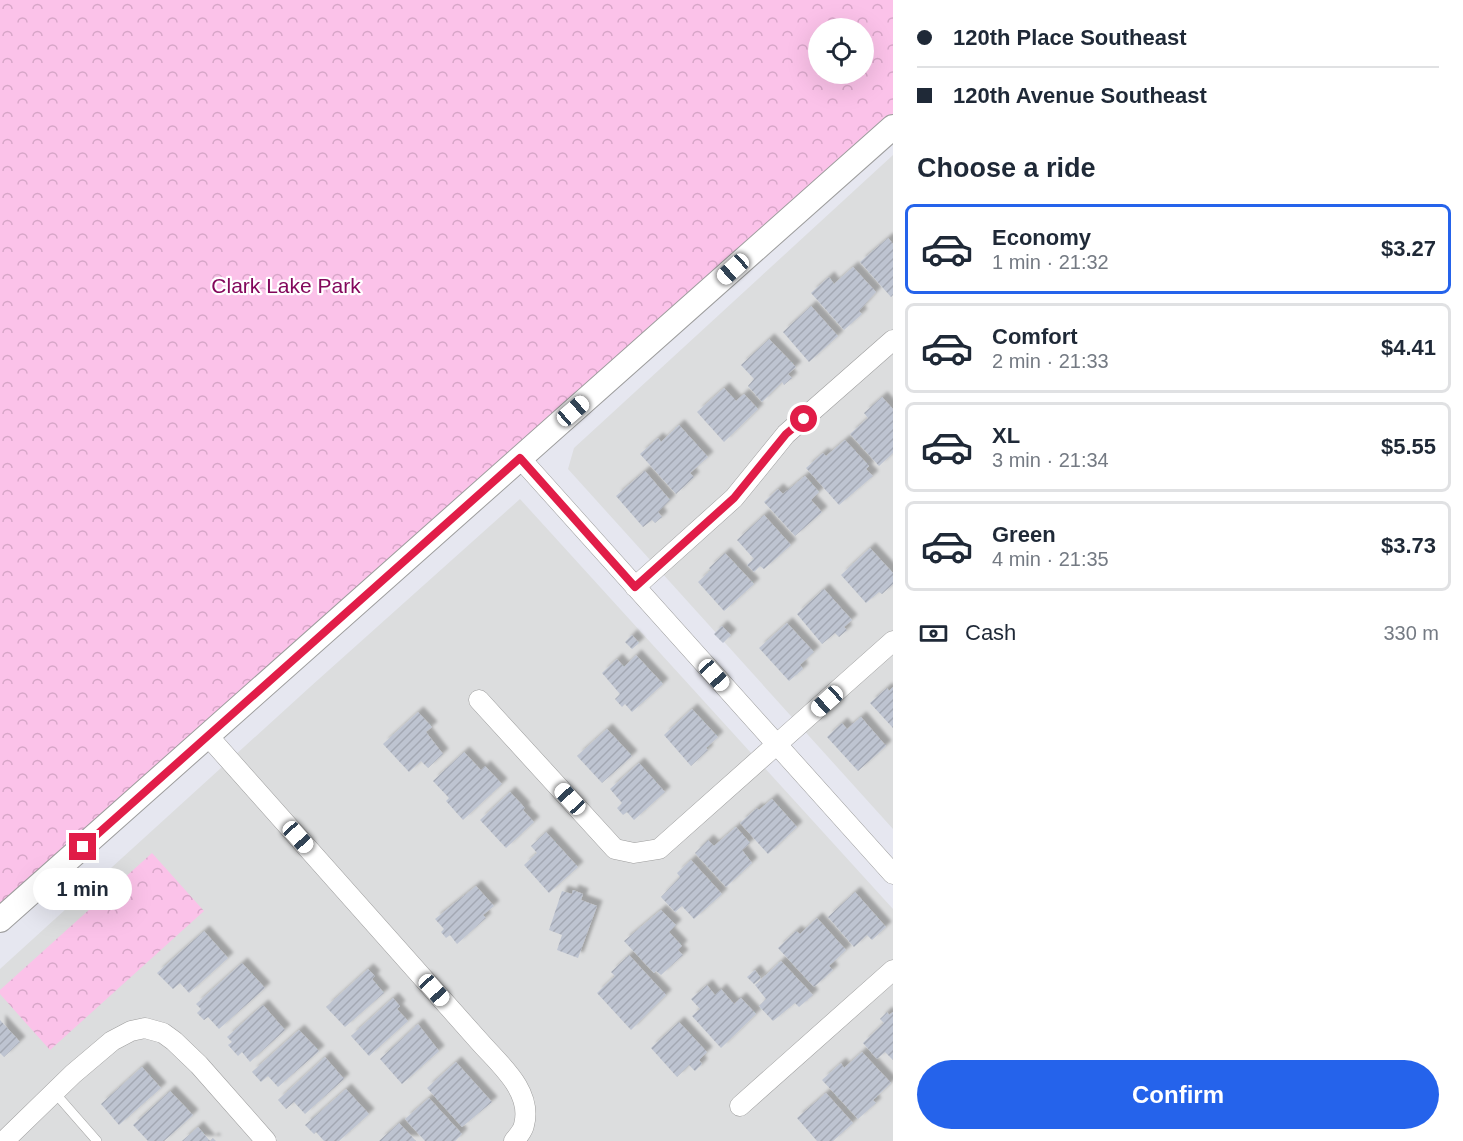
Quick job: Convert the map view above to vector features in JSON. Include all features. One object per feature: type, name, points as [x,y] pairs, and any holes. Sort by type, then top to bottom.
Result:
[{"type":"street","points":[[0,920],[893,127]]},
{"type":"street","points":[[635,587],[734,498],[786,434],[893,340]]},
{"type":"street","points":[[520,458],[893,874]]},
{"type":"street","points":[[479,700],[615,849],[634,854],[659,849],[893,641]]},
{"type":"street","points":[[208,736],[518,1087],[526,1103],[524,1127],[514,1141]]},
{"type":"street","points":[[740,1106],[893,970]]},
{"type":"street","points":[[4,1141],[112,1041],[131,1031],[145,1028],[154,1030],[174,1041],[200,1065],[266,1141]]},
{"type":"lane","points":[[55,1093],[97,1141]]},
{"type":"shaded area","points":[[893,155],[893,829],[568,469],[574,448]]},
{"type":"shaded area","points":[[520,499],[893,909],[893,1141],[0,1141],[0,969]]},
{"type":"green space","name":"Clark Lake Park","points":[[0,0],[893,0],[893,127],[0,920]]},
{"type":"green space","points":[[152,853],[204,911],[50,1050],[0,994],[0,990]]},
{"type":"building","points":[[888,238],[893,244],[893,295],[891,297],[860,262]]},
{"type":"building","points":[[853,267],[876,292],[859,311],[862,314],[844,330],[811,293],[829,277],[834,284]]},
{"type":"building","points":[[811,306],[838,336],[809,362],[783,332]]},
{"type":"building","points":[[769,339],[796,367],[788,374],[792,378],[784,385],[782,382],[762,402],[748,386],[754,379],[741,365]]},
{"type":"building","points":[[724,388],[736,401],[744,394],[758,409],[724,442],[697,412]]},
{"type":"building","points":[[882,397],[893,409],[893,453],[879,466],[850,434],[868,418],[864,413]]},
{"type":"building","points":[[679,425],[708,457],[690,473],[694,477],[676,494],[640,454],[658,438],[661,442]]},
{"type":"building","points":[[845,440],[869,466],[866,469],[873,476],[839,505],[806,468],[823,453],[826,456]]},
{"type":"building","points":[[645,471],[670,500],[658,512],[662,517],[655,523],[652,520],[643,527],[616,496]]},
{"type":"building","points":[[805,476],[819,492],[811,500],[822,512],[795,536],[764,502],[778,489],[783,494]]},
{"type":"building","points":[[764,515],[791,545],[764,569],[760,566],[754,572],[747,565],[754,559],[737,540]]},
{"type":"building","points":[[870,548],[893,573],[893,584],[882,594],[879,592],[866,603],[841,575]]},
{"type":"building","points":[[725,553],[754,584],[724,611],[698,582]]},
{"type":"building","points":[[824,589],[852,620],[844,627],[847,630],[839,637],[835,633],[822,644],[797,614]]},
{"type":"building","points":[[787,623],[814,652],[800,665],[803,669],[789,681],[759,648]]},
{"type":"building","points":[[722,626],[731,635],[723,643],[714,634]]},
{"type":"building","points":[[632,635],[639,643],[632,649],[625,642]]},
{"type":"building","points":[[636,655],[663,684],[632,712],[625,704],[622,707],[615,699],[620,694],[602,673],[617,659],[624,667]]},
{"type":"building","points":[[893,687],[893,728],[870,703],[887,688],[889,691]]},
{"type":"building","points":[[692,709],[718,737],[691,766],[664,735]]},
{"type":"building","points":[[418,712],[432,727],[426,732],[443,754],[428,768],[421,761],[409,772],[383,744]]},
{"type":"building","points":[[861,717],[886,746],[858,771],[827,737],[842,723],[847,729]]},
{"type":"building","points":[[607,729],[632,756],[602,783],[577,756]]},
{"type":"building","points":[[464,752],[481,770],[485,766],[502,784],[463,820],[446,801],[449,798],[433,781]]},
{"type":"building","points":[[639,763],[665,792],[634,820],[627,812],[623,815],[617,808],[622,803],[610,789]]},
{"type":"building","points":[[510,792],[534,822],[506,848],[480,820]]},
{"type":"building","points":[[772,799],[797,827],[768,854],[740,823]]},
{"type":"building","points":[[736,827],[750,843],[742,850],[752,863],[726,887],[695,853],[708,840],[714,846]]},
{"type":"building","points":[[546,832],[578,867],[549,893],[524,865],[537,853],[531,846]]},
{"type":"building","points":[[691,860],[722,894],[694,919],[682,906],[675,912],[661,897],[680,877],[677,873]]},
{"type":"building","points":[[476,886],[494,906],[483,915],[486,918],[457,944],[450,935],[446,938],[441,932],[444,929],[435,919]]},
{"type":"building","points":[[573,890],[583,894],[581,900],[597,906],[578,958],[557,950],[562,935],[549,930],[562,891],[572,894]]},
{"type":"building","points":[[855,892],[886,927],[872,940],[867,935],[854,947],[828,917]]},
{"type":"building","points":[[661,910],[676,925],[669,932],[682,946],[678,950],[683,955],[661,975],[656,971],[654,973],[624,941]]},
{"type":"building","points":[[817,918],[846,950],[829,966],[833,970],[814,987],[778,948],[796,931],[800,934]]},
{"type":"building","points":[[204,931],[228,958],[189,993],[180,983],[173,989],[157,973]]},
{"type":"building","points":[[629,955],[666,995],[631,1030],[597,993],[615,976],[611,972]]},
{"type":"building","points":[[781,961],[813,995],[799,1007],[795,1003],[773,1021],[759,1006],[766,999],[755,985]]},
{"type":"building","points":[[242,963],[265,988],[219,1029],[208,1017],[204,1020],[197,1013],[201,1009],[196,1004]]},
{"type":"building","points":[[368,969],[375,976],[372,979],[384,993],[345,1027],[326,1007]]},
{"type":"building","points":[[755,970],[761,978],[754,984],[747,977]]},
{"type":"building","points":[[707,985],[715,995],[721,989],[734,1004],[741,998],[756,1014],[721,1048],[692,1016],[700,1009],[691,999]]},
{"type":"building","points":[[393,998],[400,1006],[397,1009],[408,1021],[369,1056],[351,1036]]},
{"type":"building","points":[[263,1005],[285,1030],[250,1062],[242,1052],[238,1056],[228,1045],[232,1042],[227,1037]]},
{"type":"building","points":[[887,1012],[889,1015],[893,1012],[893,1060],[885,1052],[877,1059],[863,1043],[884,1023],[880,1019]]},
{"type":"building","points":[[0,1020],[20,1042],[4,1057],[0,1053]]},
{"type":"building","points":[[679,1022],[707,1052],[699,1060],[702,1064],[695,1071],[689,1065],[677,1077],[651,1048]]},
{"type":"building","points":[[418,1024],[439,1051],[402,1084],[380,1059]]},
{"type":"building","points":[[299,1030],[319,1051],[278,1087],[268,1076],[261,1082],[252,1072]]},
{"type":"building","points":[[862,1052],[891,1083],[873,1100],[876,1103],[858,1119],[822,1080],[841,1063],[844,1068]]},
{"type":"building","points":[[325,1057],[344,1079],[305,1114],[294,1102],[286,1109],[278,1100]]},
{"type":"building","points":[[456,1062],[492,1102],[462,1127],[427,1088]]},
{"type":"building","points":[[142,1067],[161,1088],[119,1125],[101,1104]]},
{"type":"building","points":[[346,1089],[369,1114],[339,1141],[324,1141],[305,1125]]},
{"type":"building","points":[[170,1091],[193,1115],[164,1141],[148,1141],[133,1125]]},
{"type":"building","points":[[826,1093],[853,1123],[833,1141],[817,1141],[797,1118]]},
{"type":"building","points":[[429,1098],[462,1134],[455,1141],[425,1141],[405,1119]]},
{"type":"building","points":[[399,1123],[416,1141],[379,1141]]},
{"type":"building","points":[[198,1127],[210,1141],[182,1141]]},
{"type":"route","points":[[83,847],[520,458],[635,587],[734,498],[786,434],[804,419]]}]
